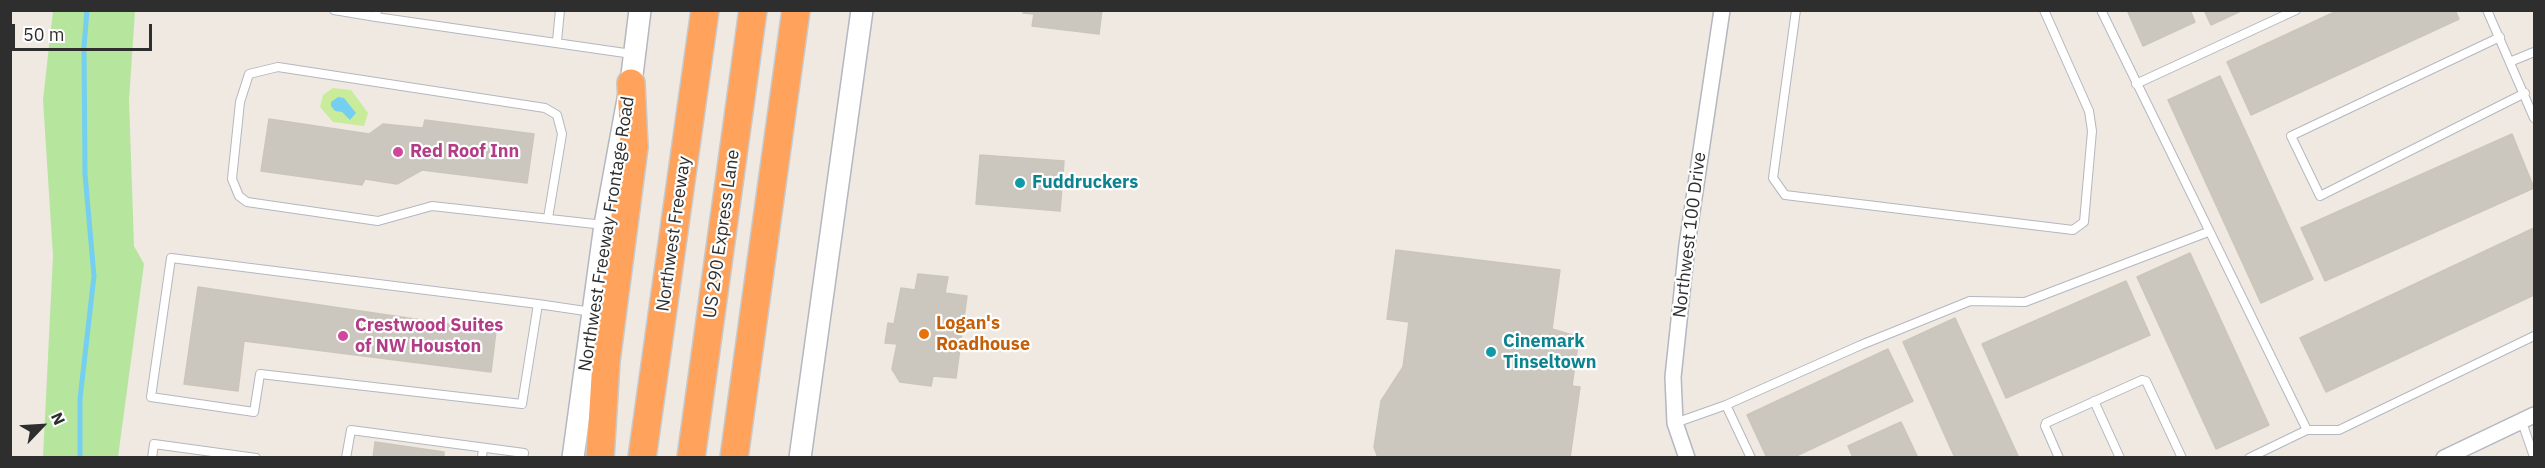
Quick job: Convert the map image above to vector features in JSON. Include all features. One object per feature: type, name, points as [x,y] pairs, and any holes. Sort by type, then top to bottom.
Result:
[{"type":"highway","name":"Northwest Freeway","points":[[642,458],[705,10]]},
{"type":"highway","name":"US 290 Express Lane","points":[[691,458],[753,10]]},
{"type":"highway","points":[[734,458],[796,10]]},
{"type":"highway","points":[[600,458],[606,361],[634,147],[631,83]]},
{"type":"main road","name":"Northwest Freeway Frontage Road","points":[[573,458],[605,225],[631,83],[640,10]]},
{"type":"main road","points":[[800,458],[862,10]]},
{"type":"street","name":"Northwest 100 Drive","points":[[1687,458],[1675,423],[1673,377],[1687,245],[1722,10]]},
{"type":"street","points":[[2444,458],[2530,418]]},
{"type":"lane","points":[[334,10],[376,14],[557,41],[587,49],[634,54]]},
{"type":"lane","points":[[557,41],[560,10]]},
{"type":"lane","points":[[1796,10],[1773,178],[1785,195],[2073,230],[2084,222],[2092,132],[2089,111],[2044,10]]},
{"type":"lane","points":[[2101,10],[2307,430]]},
{"type":"lane","points":[[2136,84],[2296,10]]},
{"type":"lane","points":[[2487,10],[2512,61],[2535,117]]},
{"type":"lane","points":[[2500,37],[2291,136],[2320,196],[2525,93]]},
{"type":"lane","points":[[2512,61],[2535,52]]},
{"type":"lane","points":[[548,218],[562,134],[557,116],[545,108],[278,67],[249,74],[240,102],[232,179],[239,196],[247,202],[378,221],[432,206],[605,225]]},
{"type":"lane","points":[[1675,423],[1726,405],[1861,345],[1970,302],[2025,302],[2208,232]]},
{"type":"lane","points":[[538,304],[522,404],[260,374],[254,412],[151,397],[171,258],[538,304],[594,312]]},
{"type":"lane","points":[[2249,458],[2307,430],[2339,430],[2535,336]]},
{"type":"lane","points":[[2059,458],[2045,426],[2046,423],[2142,380],[2146,381],[2182,458]]},
{"type":"lane","points":[[2094,401],[2120,458]]},
{"type":"lane","points":[[1726,405],[1751,458]]},
{"type":"lane","points":[[2530,418],[2535,457]]},
{"type":"lane","points":[[346,458],[351,430],[524,453],[523,458]]},
{"type":"lane","points":[[152,458],[154,444],[256,458]]},
{"type":"lane","points":[[482,458],[483,448]]},
{"type":"green space","points":[[53,11],[135,11],[129,100],[134,246],[144,264],[118,457],[43,457],[53,256],[43,100]]},
{"type":"green space","points":[[333,88],[351,90],[368,113],[364,126],[333,122],[320,107],[323,95]]},
{"type":"water","points":[[338,97],[344,98],[356,113],[350,120],[331,106],[331,102]]},
{"type":"building","points":[[1024,10],[1102,10],[1099,34],[1032,26],[1034,14],[1023,13]]},
{"type":"building","points":[[2127,10],[2190,10],[2195,22],[2143,46]]},
{"type":"building","points":[[2204,10],[2243,10],[2211,25]]},
{"type":"building","points":[[2339,10],[2455,10],[2459,19],[2251,115],[2227,62]]},
{"type":"building","points":[[2220,76],[2313,279],[2261,303],[2168,100]]},
{"type":"building","name":"Red Roof Inn","points":[[269,119],[369,134],[383,124],[423,128],[425,120],[534,134],[527,183],[422,170],[397,184],[365,179],[362,185],[261,171]]},
{"type":"building","points":[[2512,134],[2534,188],[2325,281],[2301,228]]},
{"type":"building","name":"Fuddruckers","points":[[980,155],[1064,161],[1060,211],[976,204]]},
{"type":"building","points":[[2534,228],[2534,295],[2326,392],[2300,338]]},
{"type":"building","name":"Cinemark Tinseltown","points":[[1396,250],[1560,270],[1552,329],[1579,337],[1572,386],[1580,387],[1570,458],[1378,458],[1374,447],[1381,401],[1403,367],[1409,322],[1387,319]]},
{"type":"building","points":[[2190,253],[2269,425],[2216,449],[2137,277]]},
{"type":"building","name":"Logan's Roadhouse","points":[[918,274],[948,277],[945,293],[967,296],[956,378],[933,376],[931,386],[900,382],[892,369],[897,344],[885,343],[888,323],[894,324],[901,288],[915,290]]},
{"type":"building","points":[[2126,281],[2150,335],[2006,398],[1982,344]]},
{"type":"building","name":"Crestwood Suites of NW Houston","points":[[198,287],[496,331],[491,372],[244,341],[238,391],[184,384]]},
{"type":"building","points":[[1955,318],[2019,458],[1955,458],[1903,342]]},
{"type":"building","points":[[1888,349],[1913,401],[1792,458],[1767,458],[1747,415]]},
{"type":"building","points":[[1901,422],[1918,458],[1853,458],[1848,446]]},
{"type":"building","points":[[375,442],[444,452],[444,458],[373,458]]},
{"type":"waterway","points":[[80,458],[80,399],[94,276],[85,174],[84,47],[87,10]]},
{"type":"place","name":"Red Roof Inn","points":[[398,152]]},
{"type":"place","name":"Fuddruckers","points":[[1020,183]]},
{"type":"place","name":"Logan's Roadhouse","points":[[924,334]]},
{"type":"place","name":"Crestwood Suites of NW Houston","points":[[343,336]]},
{"type":"place","name":"Cinemark Tinseltown","points":[[1491,352]]}]
